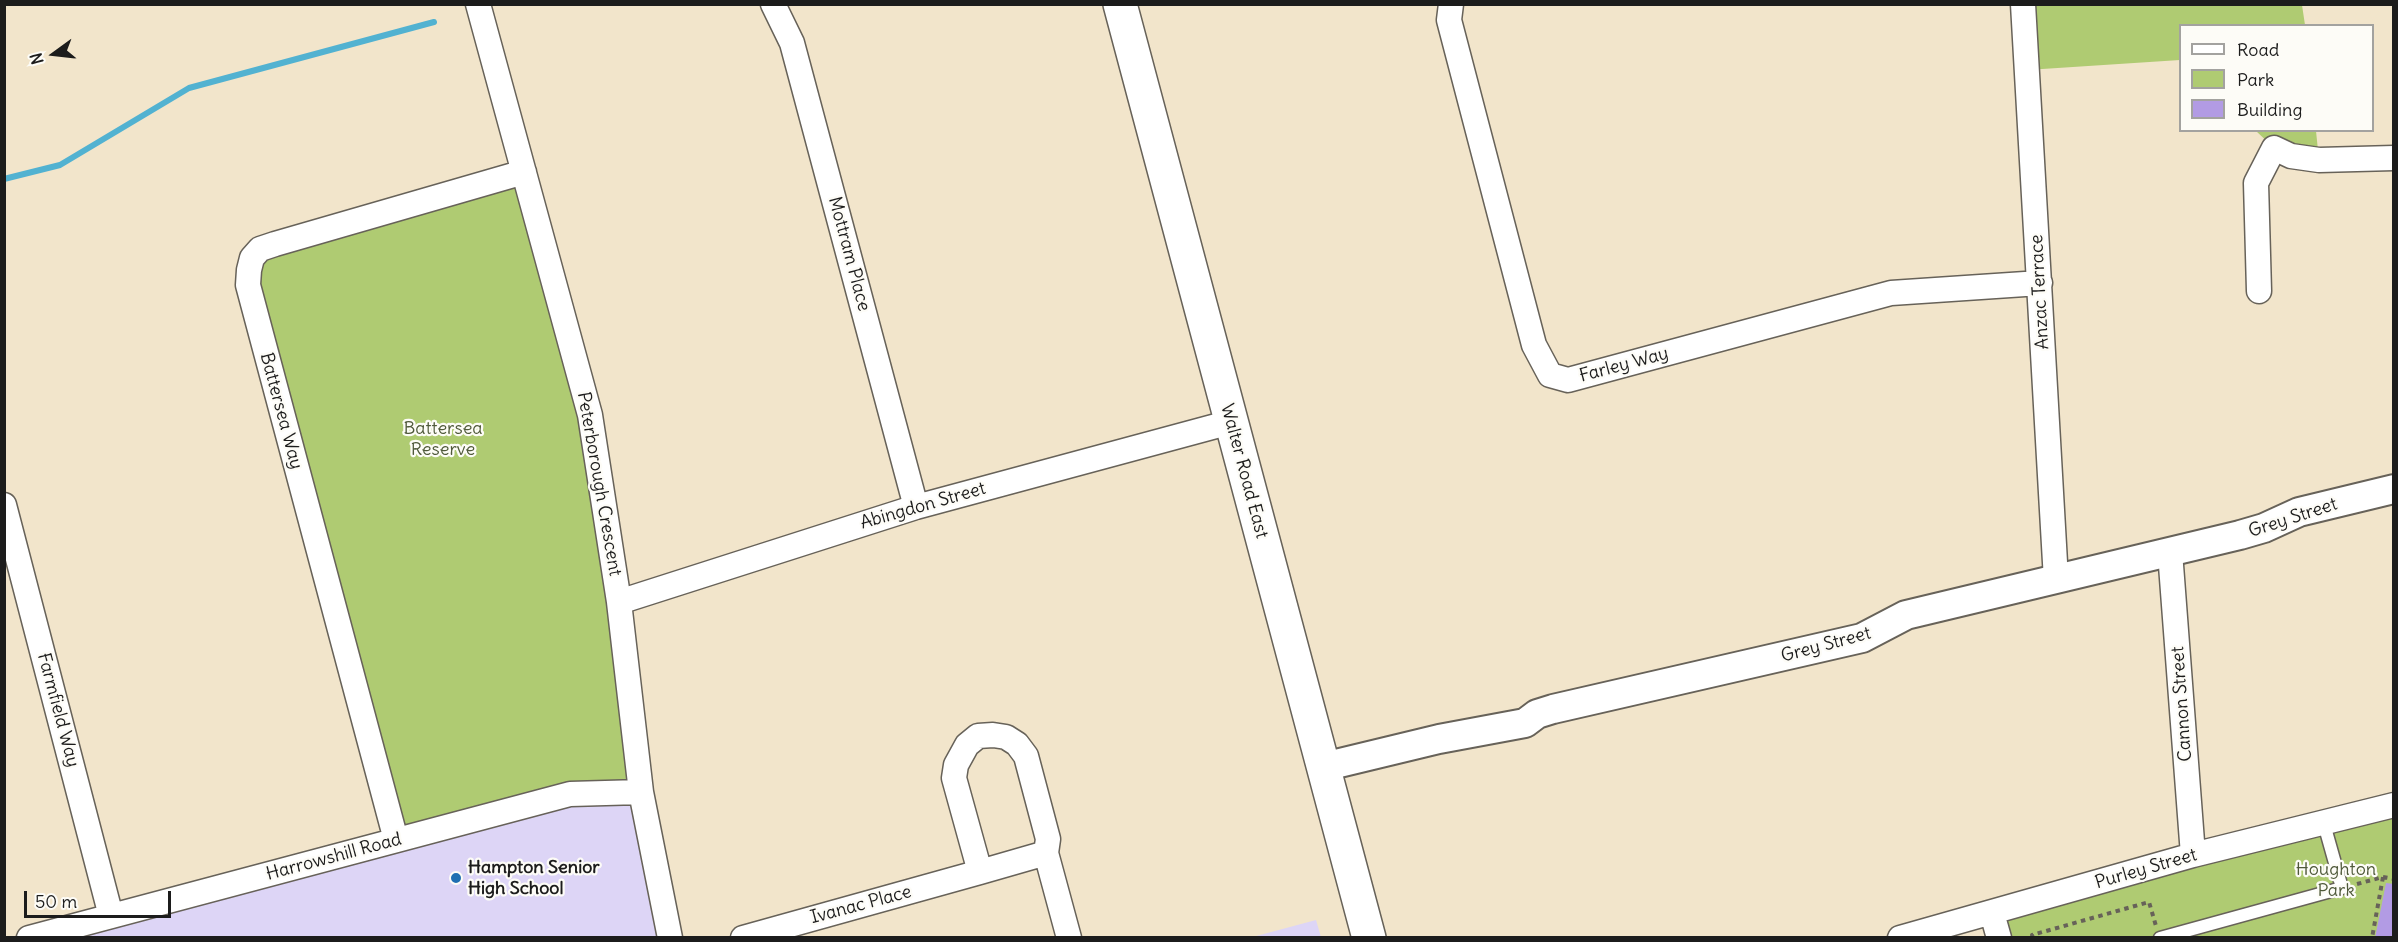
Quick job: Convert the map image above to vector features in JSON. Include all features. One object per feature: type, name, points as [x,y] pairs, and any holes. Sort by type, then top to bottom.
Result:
[{"type":"main road","name":"Walter Road East","points":[[1120,4],[1369,938]]},
{"type":"street","name":"Peterborough Crescent","points":[[478,4],[590,415],[619,602],[641,792],[670,938]]},
{"type":"street","name":"Mottram Place","points":[[773,4],[792,43],[916,507]]},
{"type":"street","name":"Farley Way","points":[[1451,4],[1449,20],[1534,345],[1550,375],[1568,380],[1891,293],[2040,283]]},
{"type":"street","name":"Anzac Terrace","points":[[2023,4],[2056,580]]},
{"type":"street","points":[[2259,291],[2256,183],[2274,148],[2290,156],[2319,160],[2394,158]]},
{"type":"street","name":"Battersea Way","points":[[396,840],[248,285],[249,270],[252,258],[261,249],[275,243],[524,172]]},
{"type":"street","name":"Abingdon Street","points":[[619,602],[916,507],[1231,422]]},
{"type":"street","name":"Grey Street","points":[[1323,766],[1439,739],[1509,727],[1525,723],[1537,714],[1553,709],[1862,638],[1906,615],[2264,528],[2300,512],[2394,489]]},
{"type":"street","name":"Farmfield Way","points":[[4,505],[111,916]]},
{"type":"street","name":"Cannon Street","points":[[2170,552],[2193,855]]},
{"type":"street","points":[[980,872],[954,778],[960,755],[967,744],[978,736],[993,735],[1006,737],[1017,744],[1026,756],[1048,839],[1046,853],[1069,938]]},
{"type":"street","name":"Harrowshill Road","points":[[29,938],[570,794],[641,792]]},
{"type":"street","name":"Purley Street","points":[[1900,938],[2193,855],[2394,805]]},
{"type":"street","name":"Ivanac Place","points":[[743,938],[1046,853]]},
{"type":"street","points":[[1992,913],[1999,938]]},
{"type":"lane","points":[[2159,933],[2342,888],[2324,824]]},
{"type":"path","points":[[2372,938],[2384,877]]},
{"type":"path","points":[[2342,888],[2384,877],[2394,879]]},
{"type":"path","points":[[2032,938],[2032,935],[2149,902],[2159,933]]},
{"type":"shaded area","name":"Hampton Senior High School","points":[[641,792],[670,938],[29,938],[570,794]]},
{"type":"shaded area","points":[[1316,920],[1321,937],[1252,937],[1260,935]]},
{"type":"green space","points":[[2023,5],[2302,5],[2305,24],[2179,24],[2179,60],[2027,70]]},
{"type":"green space","points":[[2257,132],[2316,132],[2319,160],[2274,148]]},
{"type":"green space","name":"Battersea Reserve","points":[[524,172],[590,415],[641,792],[396,840],[252,258]]},
{"type":"green space","name":"Houghton Park","points":[[2393,805],[2393,937],[1999,937],[1992,913]]},
{"type":"building","points":[[2386,883],[2394,884],[2394,938],[2375,938]]},
{"type":"waterway","points":[[4,179],[60,165],[189,88],[434,22]]},
{"type":"place","name":"Hampton Senior High School","points":[[456,878]]}]
